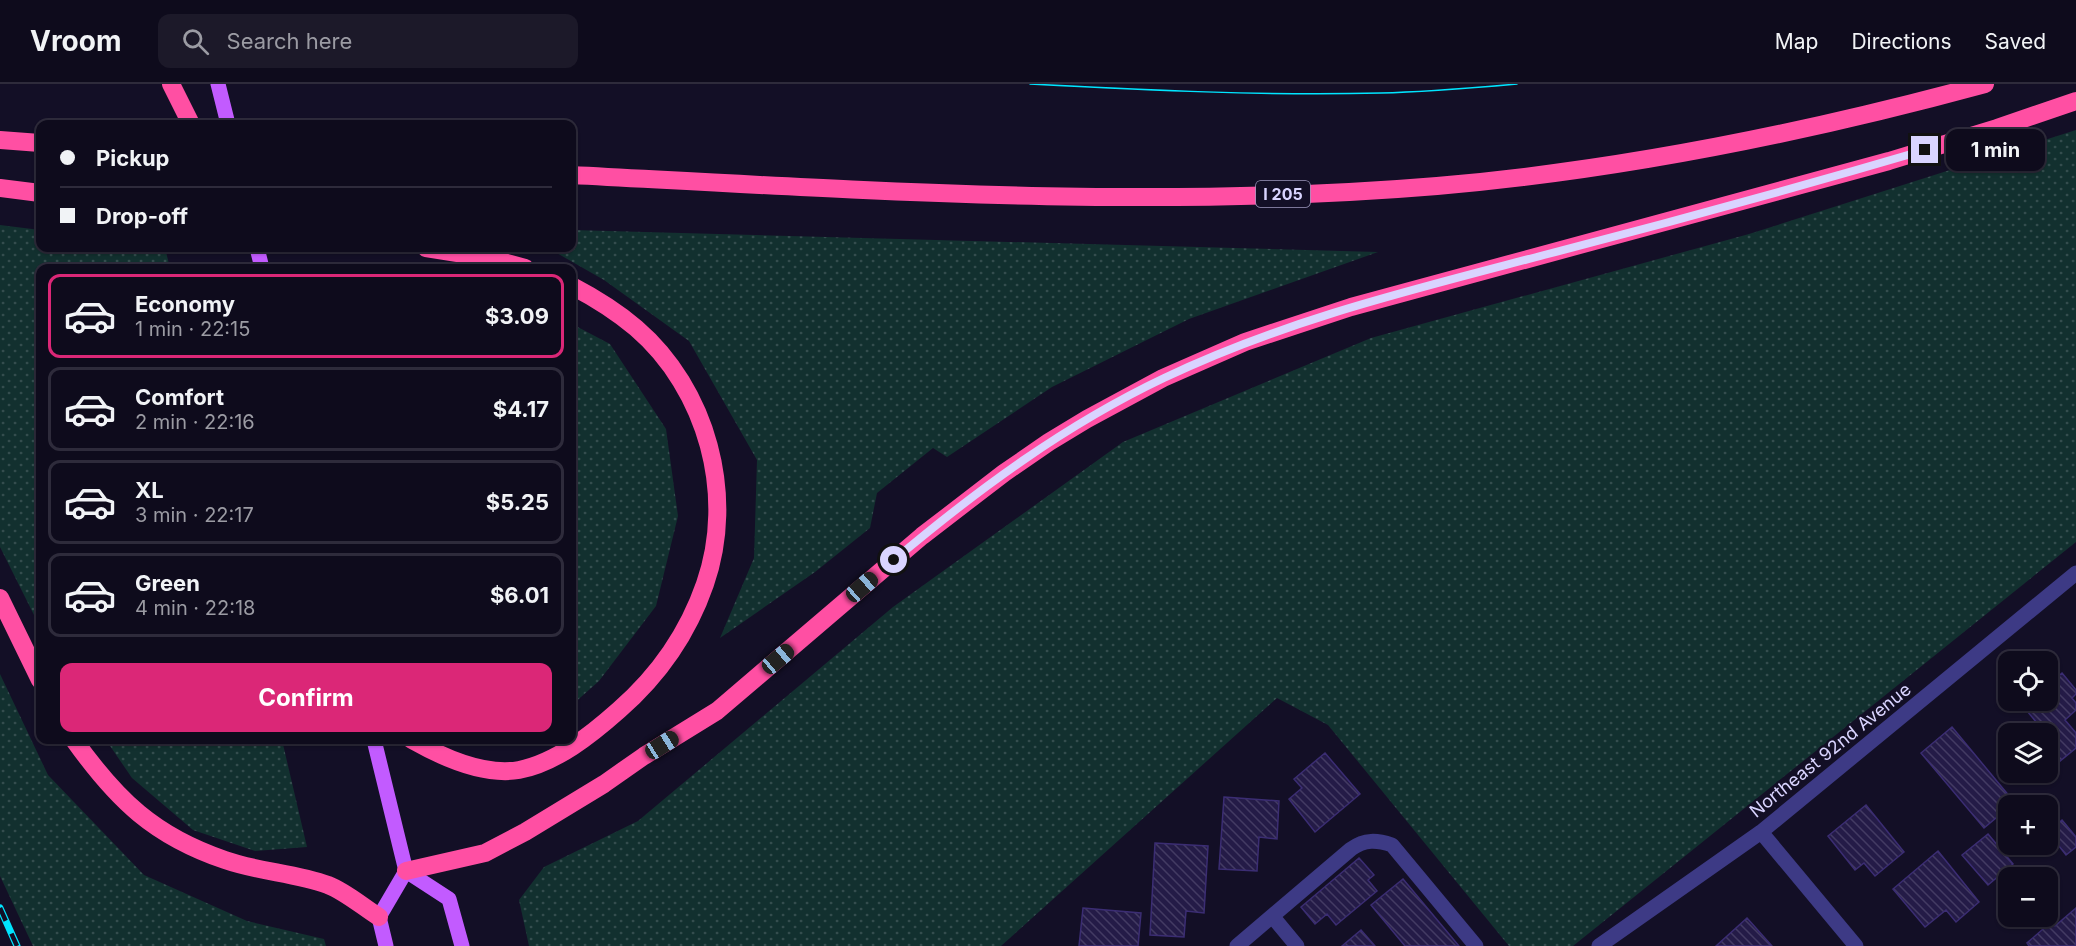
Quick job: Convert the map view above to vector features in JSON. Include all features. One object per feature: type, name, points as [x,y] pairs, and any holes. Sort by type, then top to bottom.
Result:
[{"type":"highway","points":[[171,84],[189,120]]},
{"type":"highway","name":"I 205","points":[[576,175],[880,191],[1071,196],[1214,196],[1426,187],[1549,174],[1769,138],[1867,116],[1985,84]]},
{"type":"highway","points":[[406,871],[485,853],[604,784],[644,756],[717,711],[922,536],[1004,472],[1078,425],[1163,378],[1245,342],[1351,307],[1889,161],[2076,101]]},
{"type":"highway","points":[[0,140],[36,143]]},
{"type":"highway","points":[[0,188],[36,192]]},
{"type":"highway","points":[[451,252],[511,264]]},
{"type":"highway","points":[[576,288],[615,311],[638,329],[674,370],[693,402],[709,445],[715,472],[717,500],[716,527],[706,582],[683,632],[653,676],[612,717],[576,742]]},
{"type":"highway","points":[[0,598],[36,672]]},
{"type":"highway","points":[[77,744],[99,774],[130,808],[164,833],[192,848],[227,861],[330,886],[379,917]]},
{"type":"highway","points":[[421,744],[488,770],[519,770],[552,758],[572,744]]},
{"type":"main road","points":[[218,84],[227,120]]},
{"type":"main road","points":[[375,744],[406,871],[449,899],[462,946]]},
{"type":"main road","points":[[386,946],[379,917],[406,871]]},
{"type":"street","name":"Northeast 92nd Avenue","points":[[1599,946],[1761,832],[2076,573]]},
{"type":"street","points":[[1761,832],[1856,946]]},
{"type":"street","points":[[1237,946],[1352,849],[1362,842],[1379,841],[1392,845],[1476,946]]},
{"type":"street","points":[[1273,917],[1297,946]]},
{"type":"green space","points":[[2076,130],[2076,542],[1573,946],[1509,946],[1328,725],[1277,698],[1001,946],[529,946],[519,900],[544,867],[638,821],[893,607],[1123,442],[1371,338],[1749,234]]},
{"type":"green space","points":[[0,225],[36,230],[36,252],[166,252],[169,264],[36,264],[36,619],[0,547]]},
{"type":"green space","points":[[576,230],[1378,252],[1189,319],[1052,387],[947,457],[933,448],[877,493],[870,528],[815,572],[720,638],[754,558],[757,460],[689,341],[604,280],[555,252],[576,252]]},
{"type":"green space","points":[[576,326],[610,344],[666,429],[678,516],[656,606],[599,681],[576,701]]},
{"type":"green space","points":[[0,674],[48,775],[144,875],[247,921],[324,939],[326,946],[33,946],[0,876]]},
{"type":"green space","points":[[109,744],[283,744],[307,847],[255,851],[193,830],[132,778]]},
{"type":"building","points":[[2062,673],[2076,690],[2072,698],[2076,703],[2076,710],[2065,720],[2076,733],[2076,748],[2058,763],[2058,723],[2037,723],[2027,711],[2058,711],[2058,676]]},
{"type":"building","points":[[1952,727],[2008,795],[1998,795],[1998,816],[1984,828],[1921,753]]},
{"type":"building","points":[[1325,753],[1360,794],[1315,832],[1289,799],[1302,788],[1294,779]]},
{"type":"building","points":[[1224,797],[1279,801],[1277,839],[1259,837],[1257,871],[1219,869]]},
{"type":"building","points":[[1866,805],[1904,852],[1875,876],[1864,863],[1855,870],[1828,836]]},
{"type":"building","points":[[2062,820],[2076,837],[2076,847],[2066,855],[2058,845],[2058,823]]},
{"type":"building","points":[[1988,834],[1998,846],[1998,855],[2006,855],[2013,864],[2009,867],[1998,867],[1998,877],[1988,885],[1962,855]]},
{"type":"building","points":[[1155,843],[1208,846],[1204,913],[1186,911],[1184,937],[1150,935]]},
{"type":"building","points":[[1938,851],[1979,902],[1956,922],[1946,910],[1925,927],[1893,889]]},
{"type":"building","points":[[1359,858],[1374,875],[1368,880],[1377,891],[1336,925],[1327,914],[1315,924],[1301,907]]},
{"type":"building","points":[[1403,879],[1459,946],[1405,946],[1371,905]]},
{"type":"building","points":[[1083,908],[1141,913],[1138,946],[1079,946]]},
{"type":"building","points":[[2076,908],[2076,946],[2029,946],[2027,943],[2045,927],[2058,927],[2058,923]]},
{"type":"building","points":[[1747,918],[1772,946],[1716,946]]},
{"type":"building","points":[[1361,930],[1375,946],[1342,946]]},
{"type":"tram line","points":[[1030,84],[1293,94],[1415,92],[1517,84]]},
{"type":"railway","points":[[0,908],[17,946]]},
{"type":"route","points":[[894,560],[965,501],[1049,442],[1163,378],[1245,342],[1351,307],[1925,150]]}]
